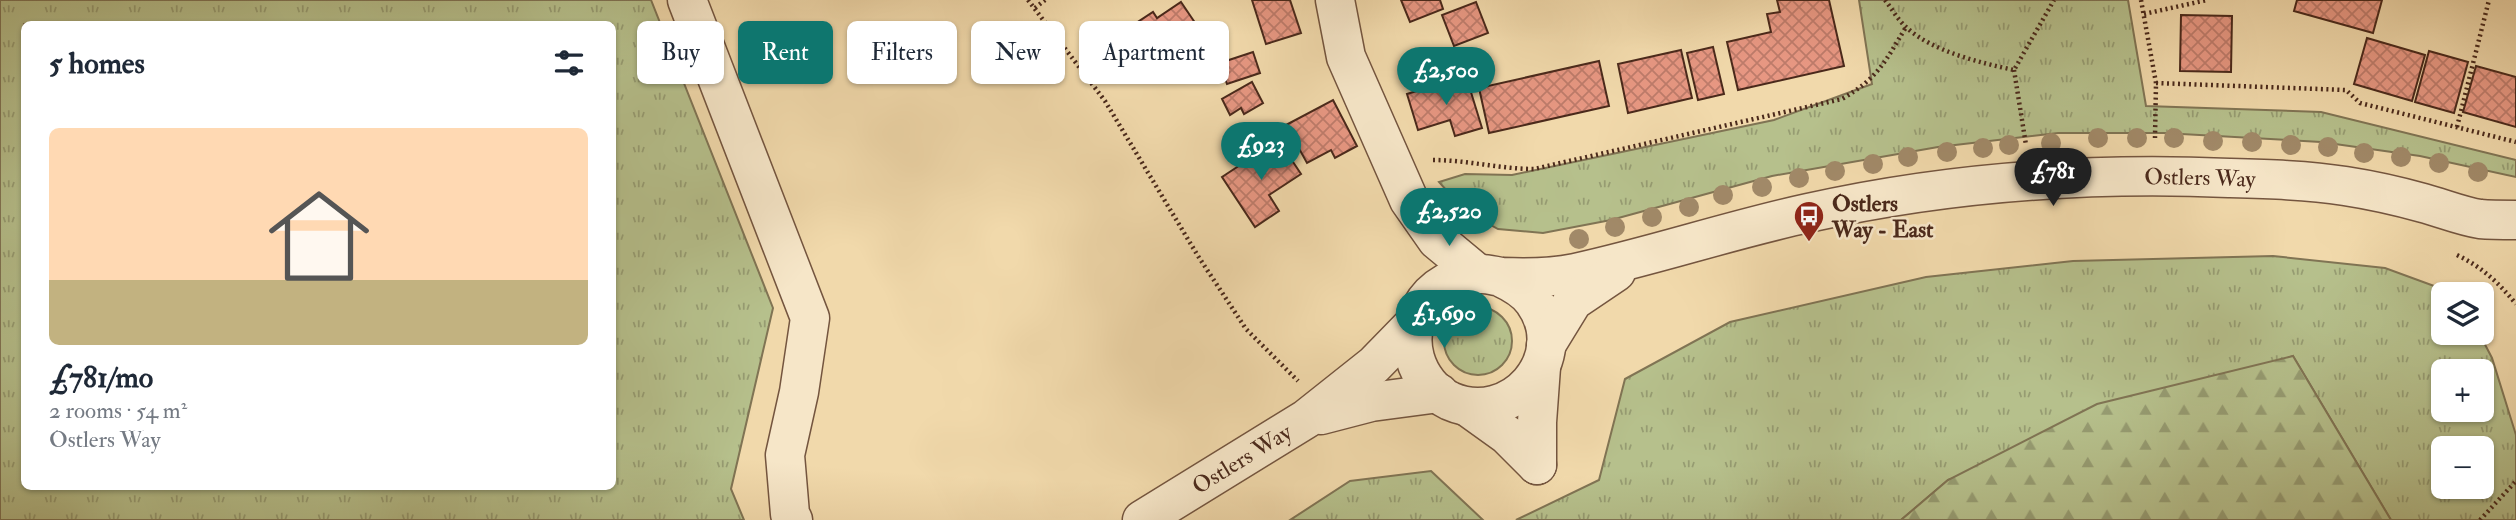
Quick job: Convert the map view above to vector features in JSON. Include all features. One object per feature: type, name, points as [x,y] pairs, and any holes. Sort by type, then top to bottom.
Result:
[{"type":"street","points":[[687,0],[810,318],[799,392],[785,455],[790,514],[793,520]]},
{"type":"street","points":[[1335,0],[1346,57],[1402,184],[1437,240],[1489,275],[1520,287],[1535,303],[1544,323],[1544,356],[1537,422],[1537,465],[1507,435],[1429,386],[1417,368],[1412,346],[1418,314],[1419,250],[1402,184]]},
{"type":"street","name":"Ostlers Way","points":[[1142,520],[1306,419],[1374,365],[1437,288],[1457,277],[1558,276],[1634,260],[1713,236],[1812,212],[1908,195],[2029,179],[2153,176],[2233,178],[2344,186],[2419,201],[2477,219],[2516,220]]},
{"type":"street","name":"Ostlers Way","points":[[2477,219],[2516,249]]},
{"type":"street","name":"Ostlers Way","points":[[1306,419],[1371,402],[1453,400],[1490,407],[1511,399],[1529,386],[1573,301],[1634,260]]},
{"type":"path","points":[[1028,0],[1105,101],[1198,256],[1247,329],[1298,381]]},
{"type":"path","points":[[1035,8],[1045,0]]},
{"type":"path","points":[[1885,0],[1906,27],[1941,49],[1975,61],[2014,70],[2054,0]]},
{"type":"path","points":[[2141,0],[2156,83],[2155,143]]},
{"type":"path","points":[[2144,14],[2207,0]]},
{"type":"path","points":[[2457,127],[2489,0]]},
{"type":"path","points":[[1402,184],[1425,160],[1457,160],[1505,168],[1534,169],[1842,99],[1864,86],[1881,69],[1906,27]]},
{"type":"path","points":[[2156,83],[2346,90],[2360,103],[2516,142]]},
{"type":"path","points":[[2453,253],[2477,265],[2502,287],[2516,304]]},
{"type":"path","points":[[2480,520],[2516,481]]},
{"type":"green space","points":[[0,0],[651,0],[659,21],[637,21],[637,84],[684,84],[773,308],[731,489],[744,520],[0,520]]},
{"type":"green space","points":[[1859,0],[2128,0],[2146,106],[2321,112],[2516,160],[2516,177],[2420,156],[2321,142],[2164,133],[2058,133],[1938,147],[1772,176],[1611,220],[1543,233],[1498,229],[1464,210],[1439,182],[1465,174],[1512,175],[1774,120],[1872,84]]},
{"type":"green space","points":[[2273,256],[2385,268],[2431,285],[2431,345],[2485,345],[2492,359],[2431,359],[2431,422],[2494,422],[2494,364],[2516,435],[2516,520],[2391,520],[2293,356],[1948,480],[1901,520],[1516,520],[1599,480],[1625,379],[1730,322],[1926,277],[2073,261]]},
{"type":"green space","points":[[1478,307],[1491,310],[1502,317],[1509,328],[1512,341],[1509,354],[1502,365],[1491,372],[1478,375],[1465,372],[1454,365],[1447,354],[1444,341],[1447,328],[1454,317],[1465,310]]},
{"type":"green space","points":[[2293,356],[2391,520],[1901,520],[1948,480],[2097,404]]},
{"type":"green space","points":[[1431,471],[1483,520],[1290,520],[1350,481]]},
{"type":"building","points":[[1252,0],[1290,0],[1301,33],[1266,44]]},
{"type":"building","points":[[1401,0],[1440,0],[1443,9],[1410,22]]},
{"type":"building","points":[[1777,0],[1829,0],[1844,66],[1738,90],[1727,42],[1771,32],[1767,14],[1780,12]]},
{"type":"building","points":[[2297,0],[2382,0],[2373,33],[2294,11]]},
{"type":"building","points":[[1181,2],[1194,21],[1139,21],[1153,12],[1157,18]]},
{"type":"building","points":[[1476,2],[1488,33],[1454,46],[1442,15]]},
{"type":"building","points":[[2181,15],[2232,16],[2231,72],[2180,71]]},
{"type":"building","points":[[2367,38],[2425,55],[2412,101],[2354,84]]},
{"type":"building","points":[[1713,47],[1724,94],[1698,100],[1687,53]]},
{"type":"building","points":[[1681,50],[1692,98],[1628,113],[1618,64]]},
{"type":"building","points":[[2429,51],[2468,62],[2454,113],[2415,102]]},
{"type":"building","points":[[1253,52],[1260,73],[1229,83],[1229,60]]},
{"type":"building","points":[[1599,61],[1609,106],[1489,133],[1479,88]]},
{"type":"building","points":[[2476,66],[2516,77],[2516,127],[2463,112]]},
{"type":"building","points":[[1466,76],[1482,128],[1455,136],[1450,120],[1418,130],[1407,94]]},
{"type":"building","points":[[1252,82],[1263,103],[1244,114],[1241,108],[1230,115],[1222,99]]},
{"type":"building","points":[[1333,100],[1357,146],[1335,158],[1331,150],[1307,163],[1286,125]]},
{"type":"building","points":[[1281,144],[1301,174],[1269,195],[1279,211],[1255,227],[1222,177],[1266,148],[1269,152]]},
{"type":"place","name":"Ostlers Way - East","points":[[1809,243]]}]
